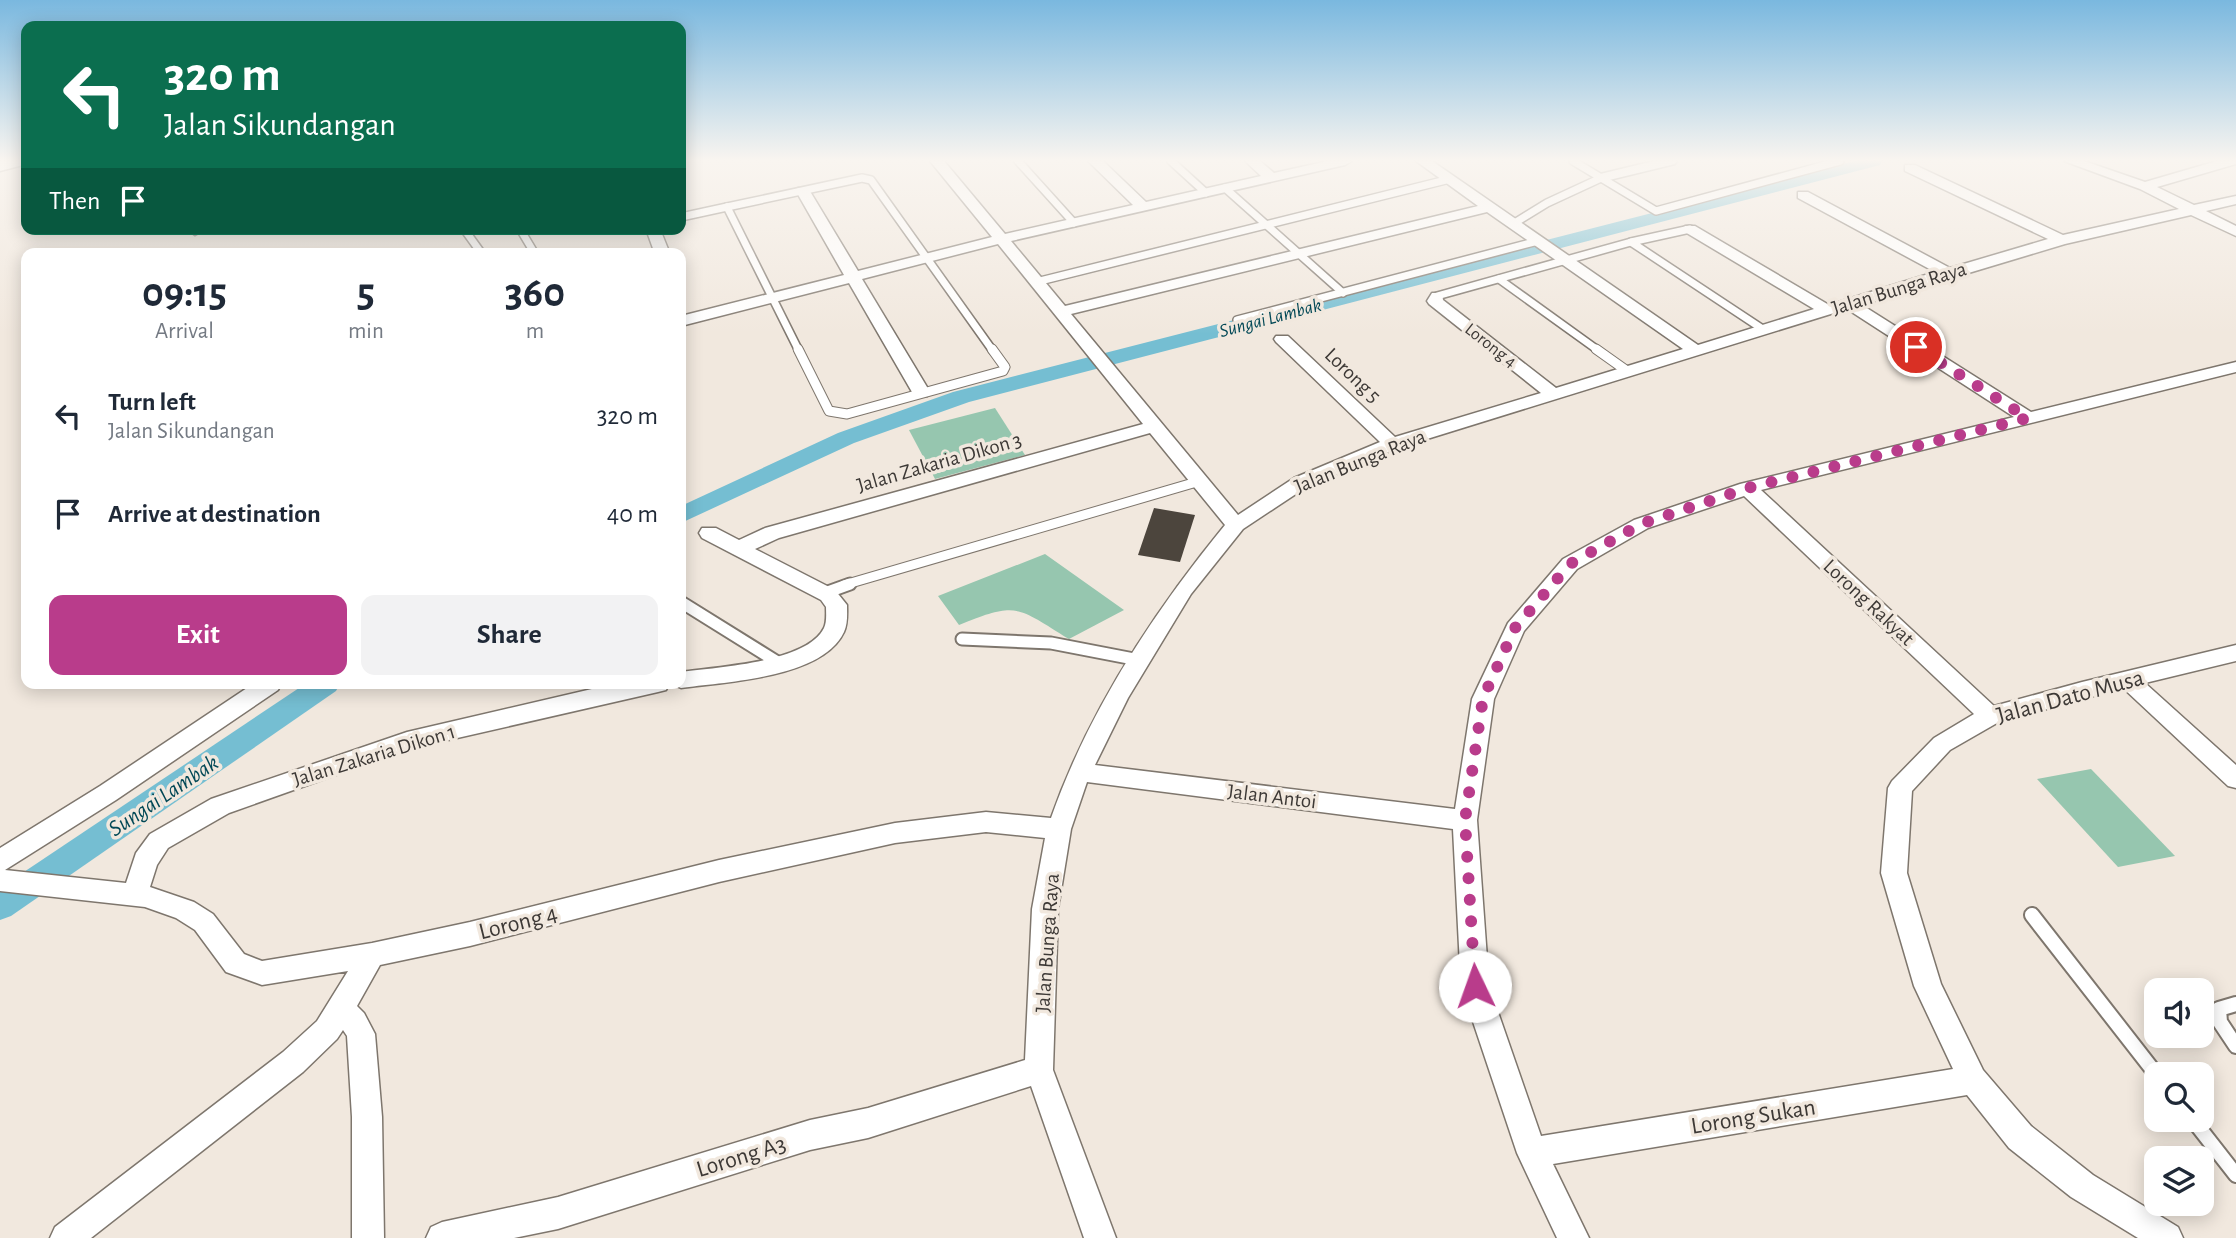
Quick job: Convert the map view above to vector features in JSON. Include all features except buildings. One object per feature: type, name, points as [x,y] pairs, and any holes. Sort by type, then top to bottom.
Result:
[{"type":"street","points":[[819,219],[921,392]]},
{"type":"street","points":[[984,219],[1236,525]]},
{"type":"street","points":[[686,319],[851,276],[1092,219]]},
{"type":"street","points":[[1061,312],[1442,219]]},
{"type":"street","points":[[1507,219],[1695,350]]},
{"type":"street","points":[[1847,219],[1948,273]]},
{"type":"street","points":[[2016,219],[2061,240]]},
{"type":"street","name":"Jalan Bunga Raya","points":[[1100,1238],[1039,1070],[1045,909],[1059,829],[1079,772],[1118,695],[1184,589],[1236,525],[1301,482],[1391,444],[1948,273],[2061,240],[2150,219]]},
{"type":"street","points":[[2210,219],[2236,232]]},
{"type":"street","points":[[1690,229],[1827,310]]},
{"type":"street","name":"Lorong 4","points":[[1437,296],[1435,301],[1553,394]]},
{"type":"street","points":[[1850,304],[2028,418]]},
{"type":"street","name":"Lorong 5","points":[[1282,339],[1391,444]]},
{"type":"street","points":[[1573,1238],[1532,1153],[1475,986],[1465,820],[1483,698],[1515,628],[1570,564],[1641,524],[1748,488],[2236,367]]},
{"type":"street","name":"Jalan Zakaria Dikon 3","points":[[739,548],[772,533],[1154,425]]},
{"type":"street","name":"Lorong Rakyat","points":[[1748,488],[1990,716]]},
{"type":"street","points":[[686,679],[779,663],[803,656],[823,645],[834,631],[831,599],[709,533]]},
{"type":"street","name":"Jalan Dato Musa","points":[[2167,1238],[2082,1186],[2020,1137],[1973,1080],[1928,986],[1894,873],[1900,788],[1942,744],[1990,716],[2236,653]]},
{"type":"street","points":[[2127,679],[2236,779]]},
{"type":"street","points":[[0,861],[262,689]]},
{"type":"street","name":"Jalan Zakaria Dikon 1","points":[[135,895],[145,861],[159,841],[220,806],[407,741],[606,689]]},
{"type":"street","name":"Jalan Antoi","points":[[1079,772],[1465,820]]},
{"type":"street","name":"Lorong 4","points":[[0,880],[88,892],[135,895],[185,910],[204,922],[235,963],[262,973],[372,955],[470,934],[719,872],[895,833],[986,822],[1059,829]]},
{"type":"street","points":[[66,1238],[293,1062],[327,1030],[342,1010],[372,955]]},
{"type":"street","points":[[342,1010],[361,1034],[367,1117],[368,1238]]},
{"type":"street","name":"Lorong A3","points":[[442,1238],[558,1213],[797,1139],[868,1123],[1039,1070]]},
{"type":"street","name":"Lorong Sukan","points":[[1532,1153],[1973,1080]]},
{"type":"lane","points":[[733,219],[829,411],[836,414],[847,414],[1003,371],[1006,366],[900,219]]},
{"type":"lane","points":[[1070,219],[1074,223]]},
{"type":"lane","points":[[1259,219],[1343,293]]},
{"type":"lane","points":[[1036,282],[1286,219]]},
{"type":"lane","points":[[1514,224],[1522,219]]},
{"type":"lane","points":[[1237,320],[1343,293],[1550,249],[1631,242],[1690,229]]},
{"type":"lane","points":[[1631,242],[1763,330]]},
{"type":"lane","points":[[1437,296],[1499,279],[1550,249]]},
{"type":"lane","points":[[1499,279],[1627,371]]},
{"type":"lane","points":[[831,599],[845,584],[1200,481]]},
{"type":"lane","points":[[686,605],[779,663]]},
{"type":"lane","points":[[962,639],[1012,638],[1093,648],[1139,660]]},
{"type":"lane","points":[[2032,915],[2147,1062]]},
{"type":"lane","points":[[2236,1004],[2219,1009],[2220,1022],[2236,1046]]},
{"type":"lane","points":[[2202,1132],[2236,1175]]},
{"type":"green space","points":[[995,408],[1025,455],[935,479],[909,430]]},
{"type":"green space","points":[[1045,554],[1124,610],[1069,639],[1017,611],[1006,610],[959,625],[938,596]]},
{"type":"green space","points":[[2091,769],[2175,856],[2118,867],[2037,779]]},
{"type":"waterway","name":"Sungai Lambak","points":[[686,513],[846,438],[961,397],[1650,219]]},
{"type":"waterway","name":"Sungai Lambak","points":[[0,906],[319,689]]},
{"type":"route","points":[[1475,986],[1465,820],[1483,698],[1515,628],[1570,564],[1641,524],[1748,488],[2028,418],[1916,347]]}]
